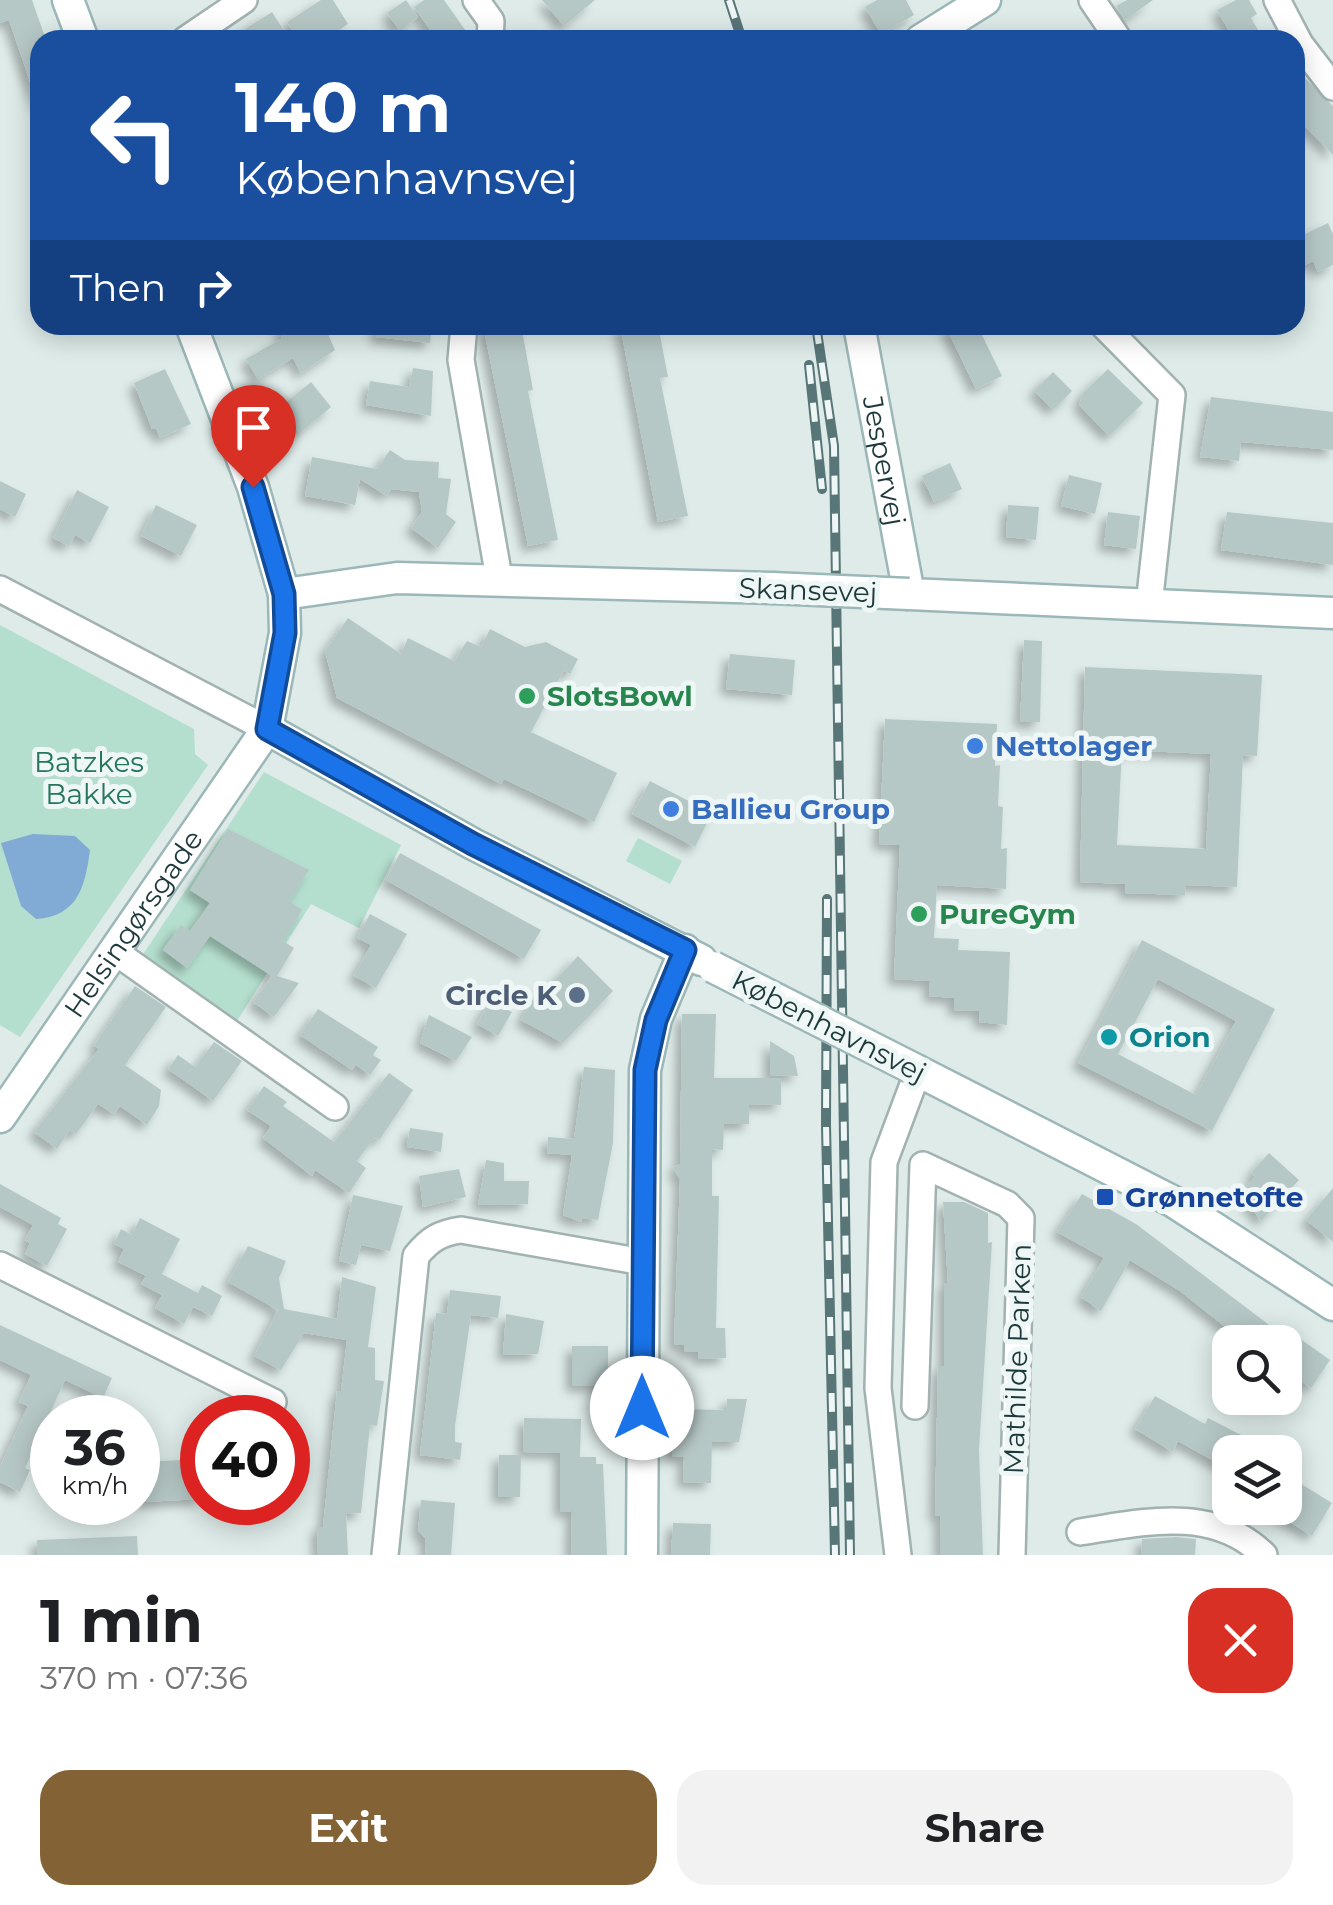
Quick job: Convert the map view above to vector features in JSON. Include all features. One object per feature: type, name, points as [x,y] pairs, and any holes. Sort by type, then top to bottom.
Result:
[{"type":"street","points":[[68,0],[79,30]]},
{"type":"street","points":[[200,30],[244,0]]},
{"type":"street","points":[[476,0],[491,21],[491,30]]},
{"type":"street","points":[[936,30],[985,0]]},
{"type":"street","points":[[1092,0],[1112,30]]},
{"type":"street","points":[[1277,0],[1293,30]]},
{"type":"street","points":[[1305,51],[1333,87]]},
{"type":"street","points":[[0,589],[267,729],[285,633],[284,594],[253,487],[196,335]]},
{"type":"street","points":[[463,335],[460,360],[499,578]]},
{"type":"street","name":"Jespervej","points":[[861,335],[909,594]]},
{"type":"street","points":[[1113,335],[1172,394],[1149,605]]},
{"type":"street","name":"Skansevej","points":[[284,594],[397,578],[499,578],[1333,613]]},
{"type":"street","name":"Københavnsvej","points":[[267,729],[473,844],[1174,1202],[1333,1305]]},
{"type":"street","name":"Helsingørsgade","points":[[0,1117],[267,729]]},
{"type":"street","points":[[642,1555],[645,1070],[656,1020],[685,950]]},
{"type":"street","points":[[114,951],[335,1108]]},
{"type":"street","points":[[898,1555],[878,1388],[884,1162],[918,1071]]},
{"type":"street","name":"Mathilde Parken","points":[[915,1406],[922,1164],[1007,1204],[1021,1218],[1012,1555]]},
{"type":"street","points":[[385,1555],[416,1256],[428,1241],[443,1232],[461,1230],[644,1262]]},
{"type":"street","points":[[0,1265],[259,1395]]},
{"type":"street","points":[[1080,1532],[1158,1520],[1206,1524],[1236,1531],[1264,1555]]},
{"type":"green space","name":"Batzkes Bakke","points":[[0,625],[194,729],[195,754],[208,765],[20,1037],[0,1025]]},
{"type":"green space","points":[[264,772],[401,845],[359,928],[311,904],[235,1024],[142,956]]},
{"type":"green space","points":[[638,838],[682,861],[670,884],[626,861]]},
{"type":"water","points":[[33,834],[75,836],[90,850],[82,887],[70,906],[50,917],[36,919],[21,906],[1,843]]},
{"type":"building","points":[[0,0],[32,0],[42,30],[30,30],[30,82],[9,20],[0,23]]},
{"type":"building","points":[[321,0],[333,0],[348,24],[339,30],[292,30],[287,22]]},
{"type":"building","points":[[406,0],[418,17],[399,30],[387,13]]},
{"type":"building","points":[[424,0],[444,0],[465,30],[430,30],[414,7]]},
{"type":"building","points":[[542,0],[595,0],[564,26]]},
{"type":"building","points":[[877,0],[906,0],[914,15],[888,30],[879,30],[865,7]]},
{"type":"building","points":[[1127,0],[1153,0],[1125,20],[1116,6]]},
{"type":"building","points":[[1236,0],[1249,0],[1257,14],[1251,18],[1258,30],[1228,30],[1217,10]]},
{"type":"building","points":[[272,12],[284,30],[246,30]]},
{"type":"building","points":[[1305,78],[1333,106],[1333,155],[1305,126]]},
{"type":"building","points":[[1328,223],[1333,234],[1333,265],[1318,272],[1313,261],[1305,265],[1305,234]]},
{"type":"building","points":[[282,335],[328,335],[335,350],[301,373],[293,358],[258,379],[246,359]]},
{"type":"building","points":[[376,335],[431,335],[430,343]]},
{"type":"building","points":[[485,335],[523,335],[533,390],[528,391],[558,540],[528,546]]},
{"type":"building","points":[[622,335],[660,335],[668,377],[660,378],[688,516],[658,522]]},
{"type":"building","points":[[950,335],[982,335],[1002,376],[976,389]]},
{"type":"building","points":[[413,368],[433,371],[431,416],[366,405],[370,381],[409,387]]},
{"type":"building","points":[[165,369],[191,424],[160,438],[156,428],[152,429],[134,383]]},
{"type":"building","points":[[1108,369],[1143,403],[1109,436],[1079,405],[1083,393]]},
{"type":"building","points":[[1053,372],[1072,391],[1053,410],[1034,391]]},
{"type":"building","points":[[311,382],[331,407],[300,433],[279,408]]},
{"type":"building","points":[[1211,397],[1333,412],[1333,450],[1241,442],[1239,461],[1200,457]]},
{"type":"building","points":[[390,450],[405,460],[439,462],[438,478],[451,479],[446,514],[456,522],[438,548],[411,528],[422,512],[419,492],[391,489],[387,496],[360,479],[355,505],[305,496],[312,457],[377,469]]},
{"type":"building","points":[[950,463],[962,489],[934,502],[922,476]]},
{"type":"building","points":[[1069,475],[1102,483],[1095,514],[1061,506]]},
{"type":"building","points":[[0,481],[26,494],[15,517],[0,509]]},
{"type":"building","points":[[77,490],[109,507],[90,543],[75,535],[69,546],[53,538]]},
{"type":"building","points":[[156,505],[197,525],[181,556],[141,536]]},
{"type":"building","points":[[1008,505],[1039,507],[1036,540],[1006,537]]},
{"type":"building","points":[[1108,512],[1140,516],[1136,549],[1104,545]]},
{"type":"building","points":[[1227,512],[1333,523],[1333,565],[1221,550]]},
{"type":"building","points":[[348,618],[401,654],[408,638],[454,661],[467,641],[481,647],[490,629],[525,647],[546,642],[578,659],[570,674],[564,670],[531,732],[617,773],[594,822],[504,779],[501,784],[337,698],[325,651]]},
{"type":"building","points":[[1024,640],[1042,641],[1040,722],[1020,722]]},
{"type":"building","points":[[730,654],[795,660],[792,695],[726,689]]},
{"type":"building","points":[[1085,667],[1262,675],[1257,756],[1243,755],[1237,887],[1186,885],[1185,895],[1125,893],[1125,884],[1080,882]],"holes":[[[1122,750],[1211,754],[1206,849],[1117,845]]]},
{"type":"building","points":[[885,719],[997,724],[995,766],[1000,765],[998,806],[1003,807],[1001,849],[1007,848],[1006,889],[937,885],[934,938],[959,939],[958,950],[1010,952],[1007,1025],[979,1022],[980,1011],[954,1010],[954,998],[929,996],[930,981],[894,979],[900,845],[879,844]]},
{"type":"building","points":[[650,781],[712,813],[695,847],[632,814]]},
{"type":"building","points":[[228,829],[309,870],[289,901],[302,910],[283,941],[294,948],[277,976],[299,983],[274,1017],[253,1002],[272,976],[210,936],[187,968],[163,950],[181,925],[190,931],[210,903],[190,890]]},
{"type":"building","points":[[400,853],[541,930],[524,959],[386,880]]},
{"type":"building","points":[[370,914],[407,934],[376,988],[354,976],[371,945],[357,938]]},
{"type":"building","name":"Orion","points":[[1142,940],[1275,1009],[1212,1131],[1078,1063]],"holes":[[[1158,979],[1236,1021],[1196,1095],[1118,1054]]]},
{"type":"building","points":[[578,956],[613,991],[563,1043],[521,1020],[536,993],[540,996]]},
{"type":"building","points":[[135,986],[166,1007],[125,1065],[161,1090],[159,1106],[147,1125],[120,1106],[114,1114],[98,1104],[76,1134],[70,1130],[57,1149],[34,1132],[99,1049],[94,1045]]},
{"type":"building","points":[[490,1000],[512,1012],[498,1036],[477,1024]]},
{"type":"building","points":[[318,1009],[378,1047],[373,1055],[381,1060],[370,1075],[356,1065],[352,1070],[300,1035]]},
{"type":"building","points":[[682,1014],[716,1014],[714,1078],[781,1078],[781,1105],[749,1104],[749,1124],[724,1124],[723,1150],[712,1149],[712,1196],[719,1196],[716,1328],[725,1328],[726,1358],[698,1359],[698,1352],[684,1352],[684,1345],[674,1345],[680,1179],[673,1168],[680,1164]]},
{"type":"building","points":[[429,1015],[472,1037],[456,1061],[420,1043]]},
{"type":"building","points":[[770,1041],[794,1056],[798,1076],[770,1075]]},
{"type":"building","points":[[214,1042],[242,1061],[213,1101],[168,1069],[178,1055],[195,1067]]},
{"type":"building","points":[[584,1067],[615,1070],[613,1143],[598,1220],[582,1218],[581,1222],[563,1215],[572,1155],[547,1153],[548,1137],[574,1139]]},
{"type":"building","points":[[389,1073],[413,1090],[380,1139],[374,1138],[357,1161],[366,1168],[349,1193],[315,1170],[312,1176],[263,1138],[271,1126],[247,1110],[264,1086],[287,1102],[283,1106],[334,1142]]},
{"type":"building","points":[[410,1128],[443,1133],[441,1152],[407,1147]]},
{"type":"building","points":[[1269,1153],[1299,1180],[1261,1221],[1241,1193],[1255,1177],[1251,1173]]},
{"type":"building","points":[[486,1160],[504,1163],[504,1181],[529,1181],[528,1204],[478,1205]]},
{"type":"building","points":[[459,1169],[466,1197],[423,1207],[419,1176]]},
{"type":"building","points":[[0,1184],[61,1218],[58,1224],[67,1229],[47,1266],[25,1254],[30,1243],[25,1240],[33,1225],[0,1207]]},
{"type":"building","points":[[1333,1188],[1333,1242],[1306,1220]]},
{"type":"building","points":[[1082,1194],[1136,1224],[1269,1325],[1223,1325],[1180,1291],[1130,1260],[1101,1311],[1081,1297],[1104,1258],[1057,1232]]},
{"type":"building","points":[[353,1195],[403,1206],[390,1251],[361,1245],[356,1265],[339,1261]]},
{"type":"building","points":[[943,1202],[964,1202],[988,1213],[988,1243],[992,1242],[979,1450],[983,1555],[940,1555],[940,1515],[935,1516],[938,1366],[944,1366],[944,1283],[948,1283]]},
{"type":"building","points":[[140,1218],[180,1239],[162,1274],[198,1293],[202,1285],[222,1296],[212,1316],[193,1307],[184,1324],[155,1308],[162,1295],[141,1284],[146,1276],[118,1262],[124,1249],[114,1244],[121,1229],[132,1235]]},
{"type":"building","points":[[248,1246],[286,1261],[279,1278],[284,1309],[337,1319],[342,1277],[376,1287],[368,1347],[375,1348],[375,1380],[384,1381],[377,1426],[370,1425],[361,1513],[346,1514],[348,1555],[318,1555],[317,1527],[323,1527],[337,1391],[341,1391],[347,1340],[304,1333],[281,1370],[254,1356],[278,1310],[228,1282]]},
{"type":"building","points":[[450,1290],[501,1296],[498,1318],[471,1315],[455,1426],[455,1442],[462,1443],[460,1460],[420,1455],[436,1313],[447,1314]]},
{"type":"building","points":[[506,1314],[544,1321],[538,1354],[503,1355]]},
{"type":"building","points":[[0,1325],[112,1378],[104,1395],[65,1380],[58,1395],[30,1395],[30,1457],[25,1468],[30,1470],[20,1492],[0,1482],[0,1467],[28,1406],[19,1402],[31,1375],[0,1360]]},
{"type":"building","points":[[1302,1340],[1330,1360],[1311,1388],[1302,1382]]},
{"type":"building","points":[[572,1346],[608,1346],[608,1385],[572,1386]]},
{"type":"building","points":[[1155,1396],[1205,1424],[1208,1418],[1241,1435],[1212,1435],[1212,1460],[1178,1441],[1173,1452],[1135,1429]]},
{"type":"building","points":[[727,1399],[747,1399],[739,1442],[712,1442],[711,1483],[683,1482],[684,1457],[672,1457],[673,1409],[726,1410]]},
{"type":"building","points":[[524,1418],[581,1419],[580,1457],[596,1457],[596,1464],[603,1464],[607,1555],[571,1555],[572,1511],[560,1512],[560,1453],[523,1452]]},
{"type":"building","points":[[499,1455],[521,1455],[520,1497],[498,1497]]},
{"type":"building","points":[[180,1460],[180,1500],[160,1501],[160,1461]]},
{"type":"building","points":[[1302,1484],[1332,1503],[1312,1536],[1294,1525],[1302,1525]]},
{"type":"building","points":[[421,1500],[455,1503],[451,1555],[426,1555],[425,1538],[418,1531]]},
{"type":"building","points":[[673,1523],[711,1524],[710,1555],[671,1555]]},
{"type":"building","points":[[137,1536],[138,1555],[37,1555],[37,1540]]},
{"type":"building","points":[[1142,1539],[1196,1539],[1195,1555],[1141,1555]]},
{"type":"railway","points":[[729,0],[739,30]]},
{"type":"railway","points":[[817,335],[834,446],[850,1555]]},
{"type":"railway","points":[[809,365],[822,489]]},
{"type":"railway","points":[[827,899],[826,1125],[835,1555]]},
{"type":"place","name":"SlotsBowl","points":[[527,696]]},
{"type":"place","name":"Nettolager","points":[[975,746]]},
{"type":"place","name":"Ballieu Group","points":[[671,809]]},
{"type":"place","name":"PureGym","points":[[919,914]]},
{"type":"place","name":"Circle K","points":[[577,995]]},
{"type":"place","name":"Orion","points":[[1109,1037]]},
{"type":"place","name":"Grønnetofte","points":[[1105,1197]]},
{"type":"route","points":[[253,487],[284,594],[285,633],[267,729],[473,844],[685,950],[649,1040],[645,1070],[642,1408]]}]
